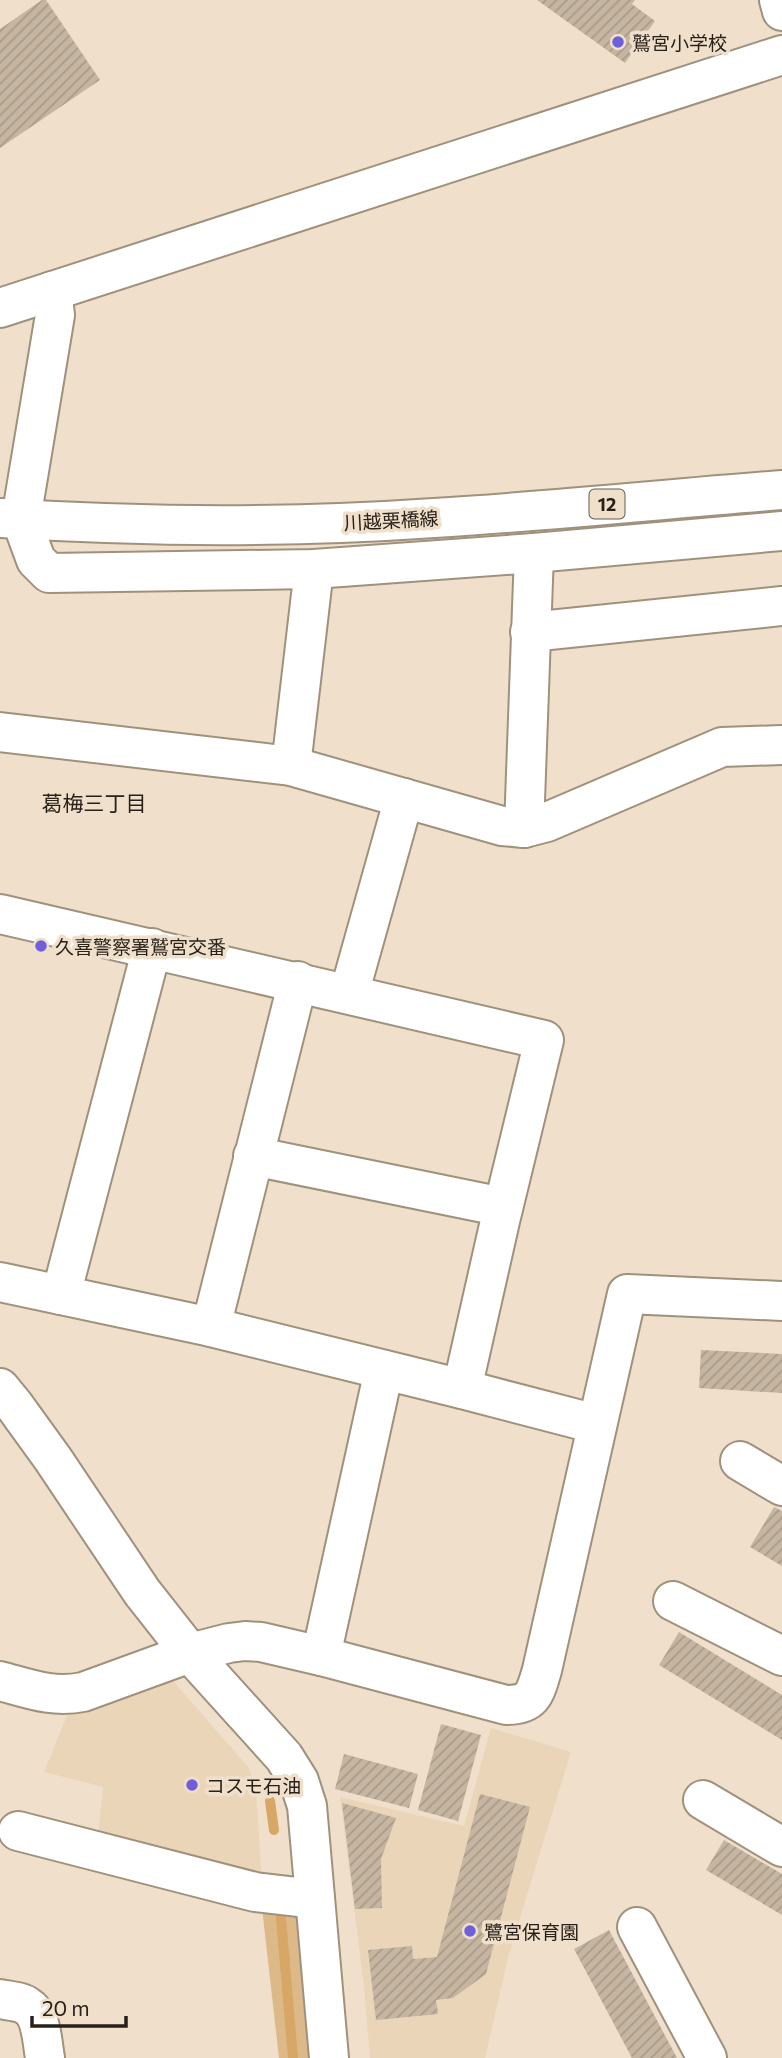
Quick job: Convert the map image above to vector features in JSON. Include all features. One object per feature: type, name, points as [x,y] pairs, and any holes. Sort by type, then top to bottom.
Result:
[{"type":"street","points":[[779,0],[782,11]]},
{"type":"street","points":[[0,308],[782,55]]},
{"type":"street","points":[[52,292],[55,315],[10,518],[36,560],[49,573],[314,569],[782,531]]},
{"type":"street","name":"川越栗橋線","points":[[10,518],[87,523],[220,525],[432,519],[782,489]]},
{"type":"street","points":[[524,828],[534,553]]},
{"type":"street","points":[[291,766],[314,569]]},
{"type":"street","points":[[530,632],[782,606]]},
{"type":"street","points":[[0,732],[291,766],[502,826],[524,828],[547,822],[722,747],[782,745]]},
{"type":"street","points":[[349,994],[404,798]]},
{"type":"street","points":[[0,914],[544,1040],[462,1389]]},
{"type":"street","points":[[61,1295],[152,948]]},
{"type":"street","points":[[211,1327],[298,981]]},
{"type":"street","points":[[253,1156],[503,1207]]},
{"type":"street","points":[[0,1282],[211,1327],[596,1424]]},
{"type":"street","points":[[0,1681],[66,1695],[83,1692],[190,1653],[245,1641],[261,1642],[321,1656],[506,1705],[519,1705],[529,1701],[536,1690],[541,1670],[627,1294],[782,1301]]},
{"type":"street","points":[[321,1656],[384,1370]]},
{"type":"street","points":[[0,1388],[53,1459],[142,1592],[190,1653],[284,1757],[299,1782],[307,1806],[329,2058]]},
{"type":"street","points":[[740,1461],[782,1486]]},
{"type":"street","points":[[673,1601],[782,1656]]},
{"type":"street","points":[[703,1800],[782,1847]]},
{"type":"street","points":[[18,1831],[256,1892],[315,1899]]},
{"type":"street","points":[[638,1927],[707,2058]]},
{"type":"street","points":[[0,1999],[23,2004],[34,2012],[45,2058]]},
{"type":"shaded area","points":[[169,1676],[249,1768],[256,1790],[262,1882],[97,1843],[103,1787],[44,1772],[68,1713]]},
{"type":"shaded area","points":[[491,1728],[571,1752],[509,1954],[485,2058],[370,2058],[364,1987],[340,1797],[464,1826]]},
{"type":"shaded area","points":[[262,1908],[298,1908],[310,2058],[279,2058]]},
{"type":"building","points":[[42,0],[46,0],[100,80],[0,148],[0,29]]},
{"type":"building","name":"鷲宮小学校","points":[[537,0],[635,0],[632,4],[655,21],[625,63]]},
{"type":"building","points":[[701,1350],[782,1354],[782,1393],[699,1388]]},
{"type":"building","points":[[774,1507],[782,1511],[782,1566],[750,1547]]},
{"type":"building","points":[[679,1632],[782,1695],[782,1740],[659,1665]]},
{"type":"building","points":[[441,1724],[481,1735],[458,1821],[418,1810]]},
{"type":"building","points":[[344,1754],[418,1774],[409,1808],[335,1789]]},
{"type":"building","points":[[480,1794],[530,1807],[486,1974],[453,1998],[436,2000],[438,2014],[376,2020],[368,1950],[412,1946],[413,1959],[437,1957]]},
{"type":"building","points":[[342,1803],[396,1818],[381,1859],[382,1908],[355,1909]]},
{"type":"building","points":[[724,1840],[782,1874],[782,1915],[706,1870]]},
{"type":"building","points":[[609,1930],[677,2058],[632,2058],[574,1949]]},
{"type":"waterway","points":[[270,1801],[274,1830]]},
{"type":"waterway","points":[[281,1918],[293,2058]]},
{"type":"place","name":"鷲宮小学校","points":[[618,42]]},
{"type":"place","name":"久喜警察署鷲宮交番","points":[[41,946]]},
{"type":"place","name":"コスモ石油","points":[[192,1785]]},
{"type":"place","name":"鷺宮保育園","points":[[470,1931]]},
{"type":"district","name":"葛梅三丁目","points":[[94,802]]}]
